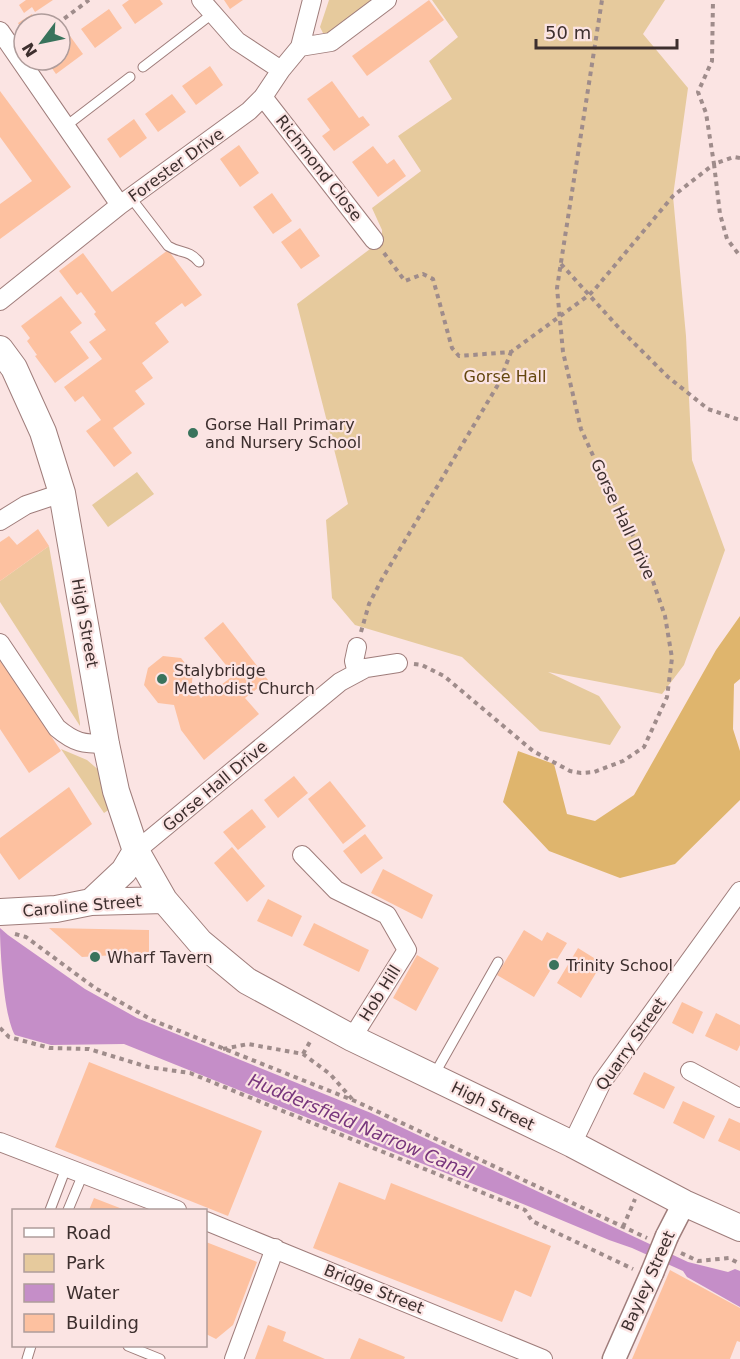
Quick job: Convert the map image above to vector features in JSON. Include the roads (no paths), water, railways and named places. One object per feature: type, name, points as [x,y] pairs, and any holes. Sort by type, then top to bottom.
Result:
[{"type":"main road","name":"High Street","points":[[0,349],[14,368],[43,432],[62,493],[106,744],[117,791],[136,851],[165,900],[200,942],[247,981],[352,1038],[572,1144],[684,1203],[740,1228]]},
{"type":"main road","points":[[91,902],[124,871],[136,851]]},
{"type":"main road","name":"Caroline Street","points":[[5,912],[56,909],[91,902],[165,900]]},
{"type":"street","name":"Forester Drive","points":[[0,301],[126,201],[249,111],[263,97],[281,69],[300,47],[312,0]]},
{"type":"street","points":[[300,47],[331,42],[387,0]]},
{"type":"street","points":[[207,7],[237,42],[281,69]]},
{"type":"street","points":[[0,31],[66,126],[126,201]]},
{"type":"street","name":"Richmond Close","points":[[263,97],[374,240]]},
{"type":"street","points":[[0,521],[26,505],[62,493]]},
{"type":"street","points":[[0,643],[57,728],[68,737],[84,744],[106,744]]},
{"type":"street","points":[[357,647],[354,661],[357,673]]},
{"type":"street","name":"Gorse Hall Drive","points":[[136,851],[340,682],[366,668],[398,663]]},
{"type":"street","name":"Hob Hill","points":[[302,855],[336,890],[387,915],[407,950],[352,1038]]},
{"type":"street","name":"Quarry Street","points":[[572,1144],[602,1082],[740,891]]},
{"type":"street","points":[[690,1071],[740,1098]]},
{"type":"street","points":[[0,1142],[174,1209]]},
{"type":"street","name":"Bayley Street","points":[[614,1359],[684,1203]]},
{"type":"street","name":"Bridge Street","points":[[207,1221],[543,1359]]},
{"type":"street","points":[[234,1359],[275,1248]]},
{"type":"lane","points":[[143,67],[207,7]]},
{"type":"lane","points":[[66,126],[130,77]]},
{"type":"lane","points":[[126,201],[168,246],[176,251],[191,253],[199,262]]},
{"type":"lane","points":[[433,1077],[498,962]]},
{"type":"lane","points":[[51,1209],[75,1171]]},
{"type":"lane","points":[[68,1209],[75,1171]]},
{"type":"lane","points":[[130,1347],[160,1359]]},
{"type":"water","name":"Huddersfield Narrow Canal","points":[[0,928],[85,989],[137,1018],[371,1113],[688,1262],[728,1272],[735,1269],[740,1271],[740,1307],[687,1277],[683,1271],[632,1248],[124,1044],[51,1045],[15,1035],[5,999]]},
{"type":"place","name":"Gorse Hall Primary and Nursery School","points":[[193,433]]},
{"type":"place","name":"Stalybridge Methodist Church","points":[[162,679]]},
{"type":"place","name":"Wharf Tavern","points":[[95,957]]},
{"type":"place","name":"Trinity School","points":[[554,965]]},
{"type":"park label","name":"Gorse Hall","points":[[505,376]]}]
